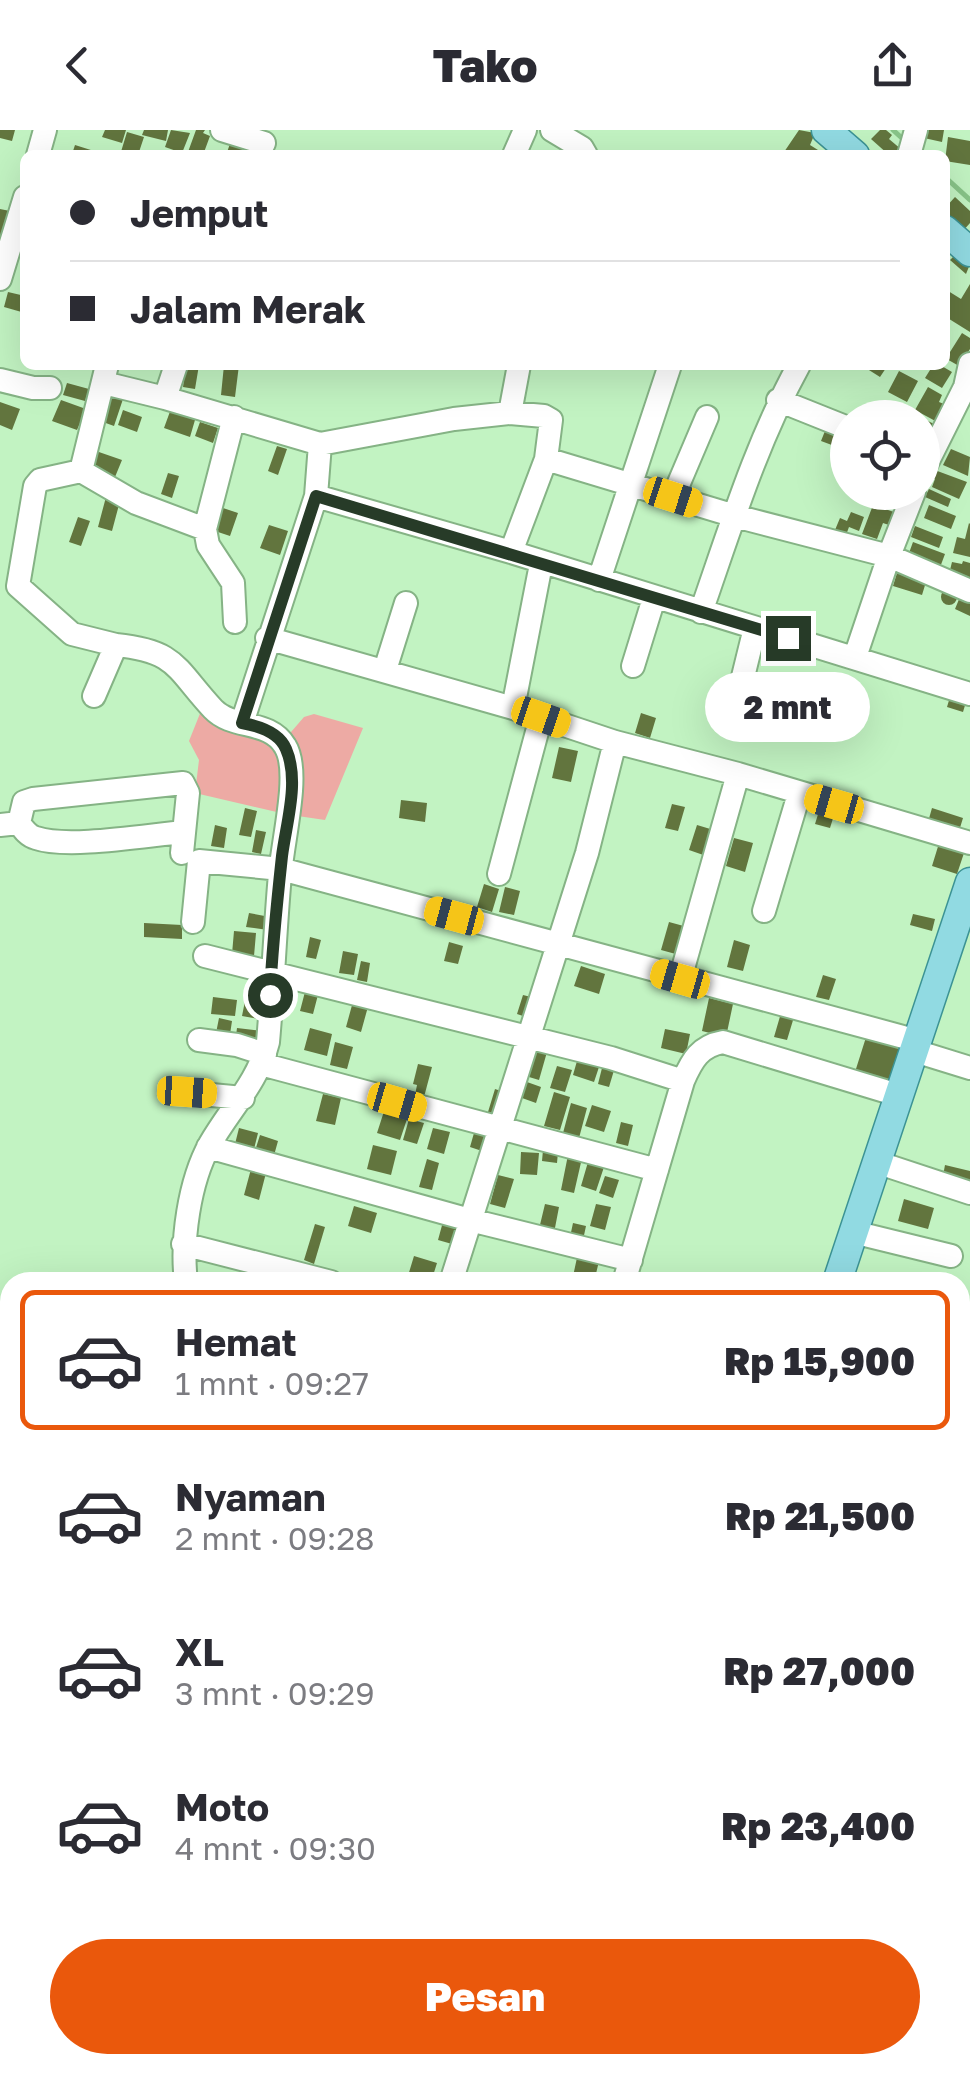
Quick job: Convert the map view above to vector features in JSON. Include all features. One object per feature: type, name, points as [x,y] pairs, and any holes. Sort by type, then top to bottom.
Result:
[{"type":"main road","points":[[826,130],[849,150]]},
{"type":"main road","points":[[950,234],[970,252]]},
{"type":"main road","points":[[840,1272],[970,882]]},
{"type":"street","points":[[222,130],[264,142]]},
{"type":"street","points":[[554,130],[583,150]]},
{"type":"street","points":[[0,278],[20,213]]},
{"type":"street","points":[[940,436],[966,387],[968,369]]},
{"type":"street","points":[[166,398],[174,370]]},
{"type":"street","points":[[510,413],[518,370]]},
{"type":"street","points":[[599,580],[668,370]]},
{"type":"street","points":[[701,612],[778,400],[796,370]]},
{"type":"street","points":[[80,470],[106,374],[166,398],[320,444],[454,418],[510,413],[544,416],[551,420],[546,459],[510,552]]},
{"type":"street","points":[[0,380],[50,388]]},
{"type":"street","points":[[778,400],[830,421]]},
{"type":"street","points":[[234,417],[205,529],[216,560],[233,583],[235,622]]},
{"type":"street","points":[[673,497],[707,417]]},
{"type":"street","points":[[242,723],[316,496],[320,444]]},
{"type":"street","points":[[546,459],[734,516],[889,556],[970,591]]},
{"type":"street","points":[[185,1272],[183,1244],[188,1214],[208,1147],[243,1098],[263,1059],[291,764],[285,745],[264,727],[229,721],[216,712],[165,656],[149,648],[72,634],[9,581],[40,480],[80,470],[136,503],[205,529]]},
{"type":"street","points":[[316,496],[970,694]]},
{"type":"street","points":[[855,657],[907,510]]},
{"type":"street","points":[[513,708],[541,564]]},
{"type":"street","points":[[633,666],[654,598]]},
{"type":"street","points":[[385,670],[406,603]]},
{"type":"street","points":[[739,693],[755,628]]},
{"type":"street","points":[[268,638],[970,843]]},
{"type":"street","points":[[94,696],[116,645]]},
{"type":"street","points":[[498,874],[541,717]]},
{"type":"street","points":[[455,1272],[587,853],[615,742]]},
{"type":"street","points":[[680,979],[738,774]]},
{"type":"street","points":[[183,783],[188,793],[183,842],[38,840],[9,824],[24,802],[33,798],[183,783]]},
{"type":"street","points":[[764,911],[799,794]]},
{"type":"street","points":[[193,922],[198,860],[281,870],[916,1046],[970,1068]]},
{"type":"street","points":[[205,956],[683,1081]]},
{"type":"street","points":[[199,1040],[237,1045],[263,1059],[499,1130],[657,1170]]},
{"type":"street","points":[[627,1272],[683,1081],[698,1054],[708,1045],[723,1042],[898,1095]]},
{"type":"street","points":[[180,1092],[243,1098]]},
{"type":"street","points":[[208,1147],[631,1260]]},
{"type":"street","points":[[876,1162],[970,1192]]},
{"type":"street","points":[[853,1232],[951,1256]]},
{"type":"street","points":[[183,1244],[292,1272]]},
{"type":"shaded area","points":[[203,706],[250,731],[282,754],[281,813],[195,793],[199,760],[189,741]]},
{"type":"shaded area","points":[[314,714],[363,728],[325,820],[291,815],[285,739],[304,717]]},
{"type":"building","points":[[0,130],[15,130],[12,141],[0,138]]},
{"type":"building","points":[[105,130],[126,130],[122,143],[102,137]]},
{"type":"building","points":[[144,130],[168,130],[166,141],[142,135]]},
{"type":"building","points":[[171,130],[190,133],[183,150],[165,147]]},
{"type":"building","points":[[196,130],[205,130],[203,133],[210,136],[205,150],[189,150]]},
{"type":"building","points":[[799,130],[815,133],[810,145],[818,150],[785,150]]},
{"type":"building","points":[[880,130],[886,130],[892,135],[889,139],[902,150],[883,150],[871,139]]},
{"type":"building","points":[[925,130],[944,130],[942,142],[924,138]]},
{"type":"building","points":[[127,132],[144,137],[140,150],[122,150]]},
{"type":"building","points":[[948,137],[970,141],[970,165],[950,162],[950,150],[946,150]]},
{"type":"building","points":[[231,141],[246,147],[245,150],[228,150]]},
{"type":"building","points":[[955,197],[970,211],[970,223],[962,232],[950,221],[950,202]]},
{"type":"building","points":[[0,209],[15,212],[0,248]]},
{"type":"building","points":[[957,253],[970,264],[966,274],[950,260]]},
{"type":"building","points":[[970,284],[970,332],[950,320],[950,292],[961,299]]},
{"type":"building","points":[[8,292],[20,295],[20,312],[4,307]]},
{"type":"building","points":[[962,333],[970,338],[970,349],[959,366],[950,361],[950,352]]},
{"type":"building","points":[[185,370],[198,370],[195,389],[183,387]]},
{"type":"building","points":[[224,370],[238,370],[235,397],[221,395]]},
{"type":"building","points":[[930,370],[952,372],[942,388],[925,378]]},
{"type":"building","points":[[899,371],[918,381],[908,400],[888,392]]},
{"type":"building","points":[[67,383],[89,389],[85,401],[63,395]]},
{"type":"building","points":[[928,387],[942,395],[940,400],[921,400]]},
{"type":"building","points":[[112,395],[123,399],[114,426],[103,422]]},
{"type":"building","points":[[61,400],[86,409],[77,430],[52,421]]},
{"type":"building","points":[[0,402],[20,409],[12,430],[0,425]]},
{"type":"building","points":[[172,406],[183,410],[181,415],[195,420],[190,437],[164,428]]},
{"type":"building","points":[[123,410],[142,417],[137,432],[118,425]]},
{"type":"building","points":[[200,422],[218,428],[213,443],[195,436]]},
{"type":"building","points":[[827,426],[830,427],[830,444],[821,441]]},
{"type":"building","points":[[277,446],[287,449],[278,475],[268,471]]},
{"type":"building","points":[[951,449],[970,457],[968,476],[943,465]]},
{"type":"building","points":[[96,451],[122,460],[115,477],[90,469]]},
{"type":"building","points":[[940,472],[967,482],[959,499],[940,491]]},
{"type":"building","points":[[168,473],[179,476],[172,498],[161,494]]},
{"type":"building","points":[[940,494],[951,499],[948,507],[940,504]]},
{"type":"building","points":[[106,497],[120,501],[112,531],[98,527]]},
{"type":"building","points":[[220,507],[238,513],[230,536],[212,530]]},
{"type":"building","points":[[940,509],[956,516],[951,529],[924,518],[927,510]]},
{"type":"building","points":[[871,510],[897,513],[892,526],[883,523],[877,539],[862,534]]},
{"type":"building","points":[[851,512],[864,517],[859,531],[849,527],[846,535],[835,530],[840,518],[847,521]]},
{"type":"building","points":[[78,517],[90,521],[81,546],[69,542]]},
{"type":"building","points":[[969,523],[970,557],[953,553],[957,537],[965,539]]},
{"type":"building","points":[[269,525],[288,531],[280,555],[260,548]]},
{"type":"building","points":[[915,526],[943,537],[939,548],[911,537]]},
{"type":"building","points":[[913,542],[945,554],[939,570],[928,566],[930,561],[909,553]]},
{"type":"building","points":[[952,562],[970,563],[970,582],[949,574]]},
{"type":"building","points":[[906,568],[926,582],[922,595],[893,586],[897,573],[904,575]]},
{"type":"building","points":[[949,589],[957,597],[949,605],[941,597]]},
{"type":"building","points":[[962,592],[970,595],[970,616],[955,609]]},
{"type":"building","points":[[950,697],[966,702],[963,712],[947,707]]},
{"type":"building","points":[[641,713],[656,718],[650,738],[635,733]]},
{"type":"building","points":[[559,747],[578,751],[571,782],[552,778]]},
{"type":"building","points":[[401,800],[427,803],[425,822],[399,818]]},
{"type":"building","points":[[672,804],[685,807],[678,831],[665,828]]},
{"type":"building","points":[[245,808],[257,811],[251,837],[239,835]]},
{"type":"building","points":[[820,808],[835,812],[830,828],[815,824]]},
{"type":"building","points":[[932,808],[963,818],[959,831],[928,822]]},
{"type":"building","points":[[215,825],[227,828],[224,848],[211,846]]},
{"type":"building","points":[[697,825],[717,831],[709,857],[689,850]]},
{"type":"building","points":[[256,830],[266,832],[261,854],[252,852]]},
{"type":"building","points":[[734,838],[753,843],[745,872],[726,866]]},
{"type":"building","points":[[940,840],[964,853],[957,874],[932,866]]},
{"type":"building","points":[[484,884],[499,889],[492,912],[477,907]]},
{"type":"building","points":[[505,887],[520,891],[514,915],[499,912]]},
{"type":"building","points":[[249,913],[270,917],[268,930],[246,927]]},
{"type":"building","points":[[913,914],[935,919],[932,931],[910,925]]},
{"type":"building","points":[[669,922],[691,928],[683,956],[661,950]]},
{"type":"building","points":[[144,923],[182,925],[182,939],[144,937]]},
{"type":"building","points":[[234,931],[256,933],[254,956],[232,954]]},
{"type":"building","points":[[310,937],[321,940],[316,959],[306,957]]},
{"type":"building","points":[[734,940],[750,945],[743,971],[727,967]]},
{"type":"building","points":[[449,942],[463,946],[458,964],[444,961]]},
{"type":"building","points":[[343,951],[358,954],[354,975],[339,973]]},
{"type":"building","points":[[361,961],[370,963],[367,982],[357,980]]},
{"type":"building","points":[[581,966],[605,974],[599,994],[574,986]]},
{"type":"building","points":[[823,975],[836,979],[829,1000],[816,997]]},
{"type":"building","points":[[306,988],[319,991],[313,1014],[300,1011]]},
{"type":"building","points":[[523,995],[535,998],[529,1018],[517,1014]]},
{"type":"building","points":[[213,997],[237,1000],[235,1016],[211,1014]]},
{"type":"building","points":[[354,998],[369,1003],[361,1032],[346,1027]]},
{"type":"building","points":[[709,998],[733,1004],[726,1037],[702,1031]]},
{"type":"building","points":[[245,1001],[267,1005],[264,1020],[242,1016]]},
{"type":"building","points":[[781,1013],[794,1017],[787,1040],[774,1037]]},
{"type":"building","points":[[219,1018],[232,1021],[229,1041],[215,1038]]},
{"type":"building","points":[[237,1028],[263,1031],[261,1046],[235,1043]]},
{"type":"building","points":[[310,1028],[332,1034],[327,1056],[304,1050]]},
{"type":"building","points":[[665,1029],[690,1034],[686,1054],[661,1048]]},
{"type":"building","points":[[868,1031],[901,1042],[888,1083],[855,1072]]},
{"type":"building","points":[[335,1042],[353,1047],[347,1069],[330,1065]]},
{"type":"building","points":[[537,1049],[547,1052],[539,1080],[529,1077]]},
{"type":"building","points":[[584,1057],[599,1067],[594,1082],[573,1075],[577,1061],[582,1062]]},
{"type":"building","points":[[418,1064],[432,1067],[424,1097],[415,1095],[417,1085],[413,1084]]},
{"type":"building","points":[[603,1064],[615,1067],[609,1087],[598,1084]]},
{"type":"building","points":[[557,1066],[572,1070],[565,1092],[550,1088]]},
{"type":"building","points":[[527,1082],[541,1087],[536,1103],[522,1098]]},
{"type":"building","points":[[495,1089],[507,1093],[500,1115],[488,1112]]},
{"type":"building","points":[[554,1092],[570,1097],[560,1130],[544,1126]]},
{"type":"building","points":[[323,1094],[341,1098],[335,1125],[316,1121]]},
{"type":"building","points":[[387,1102],[410,1110],[400,1140],[377,1133]]},
{"type":"building","points":[[571,1103],[587,1108],[579,1138],[563,1133]]},
{"type":"building","points":[[592,1105],[611,1111],[604,1132],[585,1126]]},
{"type":"building","points":[[409,1119],[424,1123],[417,1144],[403,1140]]},
{"type":"building","points":[[621,1122],[633,1125],[628,1146],[616,1143]]},
{"type":"building","points":[[476,1126],[494,1131],[488,1153],[470,1147]]},
{"type":"building","points":[[239,1128],[258,1133],[253,1153],[234,1148]]},
{"type":"building","points":[[433,1128],[450,1132],[444,1154],[427,1149]]},
{"type":"building","points":[[260,1135],[278,1141],[273,1159],[254,1154]]},
{"type":"building","points":[[373,1145],[397,1151],[391,1175],[367,1169]]},
{"type":"building","points":[[543,1150],[558,1152],[557,1163],[542,1161]]},
{"type":"building","points":[[521,1152],[539,1153],[537,1175],[520,1174]]},
{"type":"building","points":[[568,1155],[582,1158],[574,1193],[561,1190]]},
{"type":"building","points":[[427,1159],[439,1163],[432,1190],[419,1187]]},
{"type":"building","points":[[588,1162],[604,1167],[596,1191],[581,1186]]},
{"type":"building","points":[[945,1165],[970,1171],[970,1188],[942,1181]]},
{"type":"building","points":[[251,1169],[266,1173],[259,1200],[244,1195]]},
{"type":"building","points":[[498,1175],[514,1179],[505,1208],[490,1204]]},
{"type":"building","points":[[605,1176],[619,1180],[613,1198],[599,1193]]},
{"type":"building","points":[[904,1199],[934,1208],[928,1229],[898,1221]]},
{"type":"building","points":[[545,1204],[559,1207],[554,1233],[539,1229]]},
{"type":"building","points":[[596,1204],[611,1207],[605,1230],[590,1226]]},
{"type":"building","points":[[354,1206],[377,1213],[371,1233],[348,1226]]},
{"type":"building","points":[[444,1218],[464,1228],[459,1246],[438,1240]]},
{"type":"building","points":[[573,1223],[586,1226],[583,1240],[570,1237]]},
{"type":"building","points":[[315,1224],[325,1227],[314,1264],[304,1260]]},
{"type":"building","points":[[578,1253],[600,1257],[596,1272],[574,1272]]},
{"type":"building","points":[[414,1256],[437,1263],[434,1272],[409,1272]]},
{"type":"waterway","points":[[893,130],[904,140]]},
{"type":"waterway","points":[[950,182],[970,200]]},
{"type":"route","points":[[270,995],[291,764],[285,745],[264,727],[242,723],[316,496],[788,638]]}]
